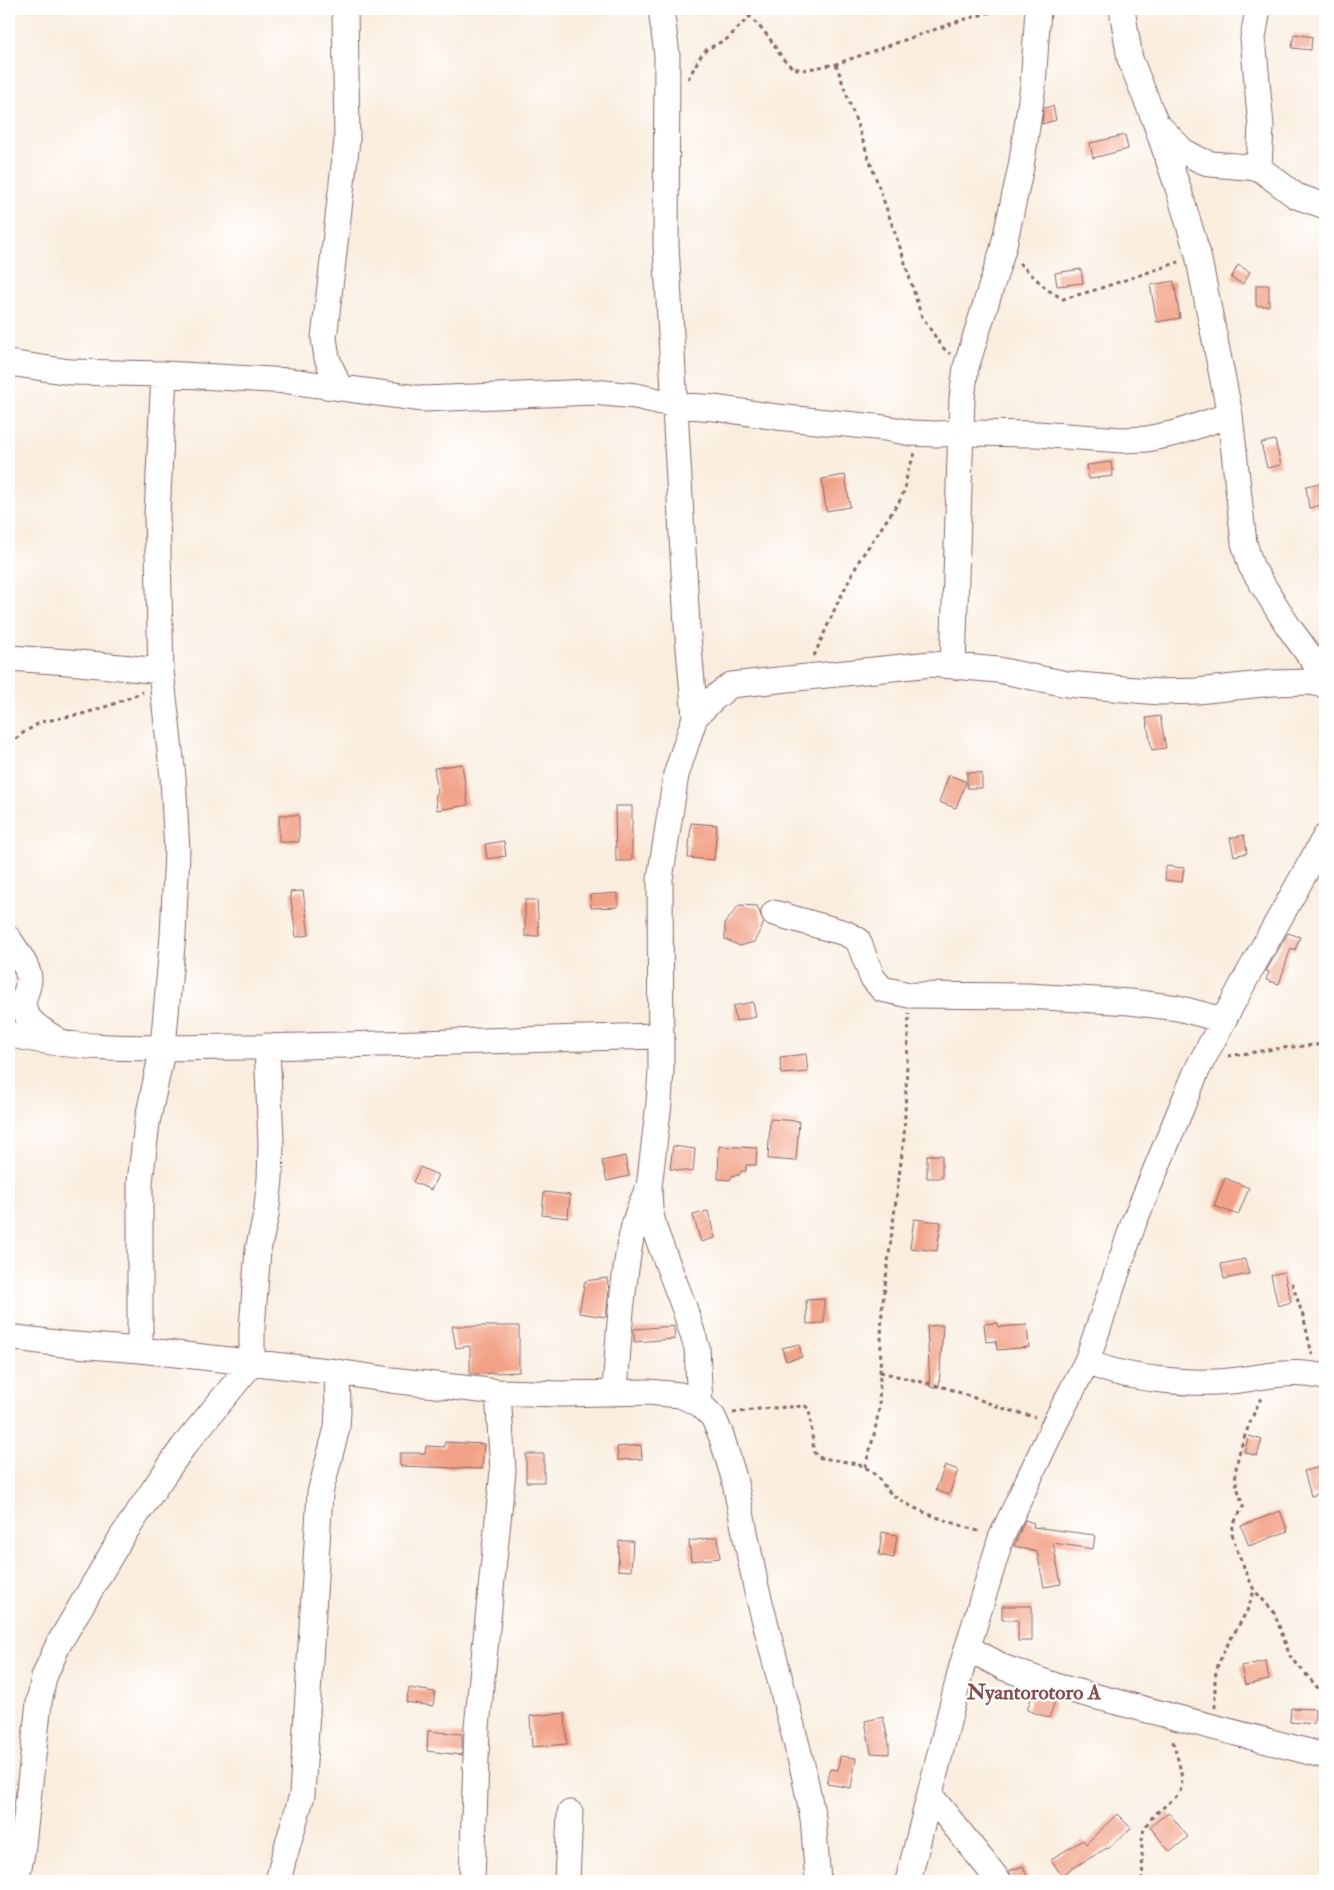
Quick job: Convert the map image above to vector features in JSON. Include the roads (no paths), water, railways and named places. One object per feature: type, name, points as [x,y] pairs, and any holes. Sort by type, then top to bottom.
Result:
[{"type":"street","points":[[338,387],[327,358],[324,338],[347,140],[345,9]]},
{"type":"street","points":[[661,9],[667,55],[666,245],[687,625],[695,717],[676,774],[660,879],[662,1036],[659,1103],[649,1187],[650,1210],[655,1231],[684,1307],[697,1348],[707,1410],[721,1435],[732,1470],[756,1587],[803,1769],[813,1818],[818,1881]]},
{"type":"street","points":[[953,665],[962,398],[966,367],[1003,249],[1021,167],[1034,86],[1038,9]]},
{"type":"street","points":[[1122,9],[1130,59],[1178,188],[1198,255],[1230,415],[1244,543],[1251,566],[1288,626],[1325,677]]},
{"type":"street","points":[[1258,9],[1253,38],[1261,126],[1258,168]]},
{"type":"street","points":[[1155,122],[1183,151],[1200,160],[1211,164],[1258,168],[1296,196],[1325,206]]},
{"type":"street","points":[[9,363],[70,372],[164,374],[290,381],[423,400],[593,392],[636,396],[675,405],[885,428],[911,433],[1038,434],[1122,440],[1147,439],[1176,434],[1230,415]]},
{"type":"street","points":[[140,1350],[140,1182],[147,1123],[162,1048],[174,935],[177,852],[173,776],[161,678],[157,514],[164,374]]},
{"type":"street","points":[[9,658],[69,662],[161,678]]},
{"type":"street","points":[[695,717],[714,698],[731,685],[908,665],[953,665],[998,670],[1067,684],[1159,692],[1197,691],[1310,682],[1325,685]]},
{"type":"street","points":[[908,1881],[968,1648],[1001,1538],[1055,1423],[1087,1361],[1134,1222],[1202,1060],[1325,837]]},
{"type":"street","points":[[774,913],[845,933],[858,940],[872,977],[882,989],[909,995],[1027,996],[1130,1002],[1178,1008],[1223,1020]]},
{"type":"street","points":[[9,939],[29,974],[29,986],[24,1000],[24,1010],[39,1028],[66,1045]]},
{"type":"street","points":[[9,1034],[66,1045],[162,1048],[432,1044],[662,1036]]},
{"type":"street","points":[[16,1881],[22,1853],[39,1703],[44,1677],[58,1645],[121,1538],[154,1489],[183,1447],[252,1363],[252,1328],[258,1250],[266,1215],[272,1143],[267,1046]]},
{"type":"street","points":[[615,1393],[626,1267],[639,1206],[649,1187]]},
{"type":"street","points":[[9,1337],[337,1372],[498,1392],[560,1394],[648,1392],[680,1395],[707,1410]]},
{"type":"street","points":[[1087,1361],[1109,1371],[1164,1379],[1228,1382],[1296,1372],[1321,1376]]},
{"type":"street","points":[[278,1881],[302,1795],[320,1493],[337,1428],[337,1372]]},
{"type":"street","points":[[472,1881],[477,1727],[504,1471],[498,1392]]},
{"type":"street","points":[[968,1648],[1005,1668],[1059,1687],[1325,1756]]},
{"type":"street","points":[[930,1795],[998,1881]]},
{"type":"street","points":[[567,1881],[570,1813]]},
{"type":"district","name":"Nyantorotoro A","points":[[1034,1692]]}]
